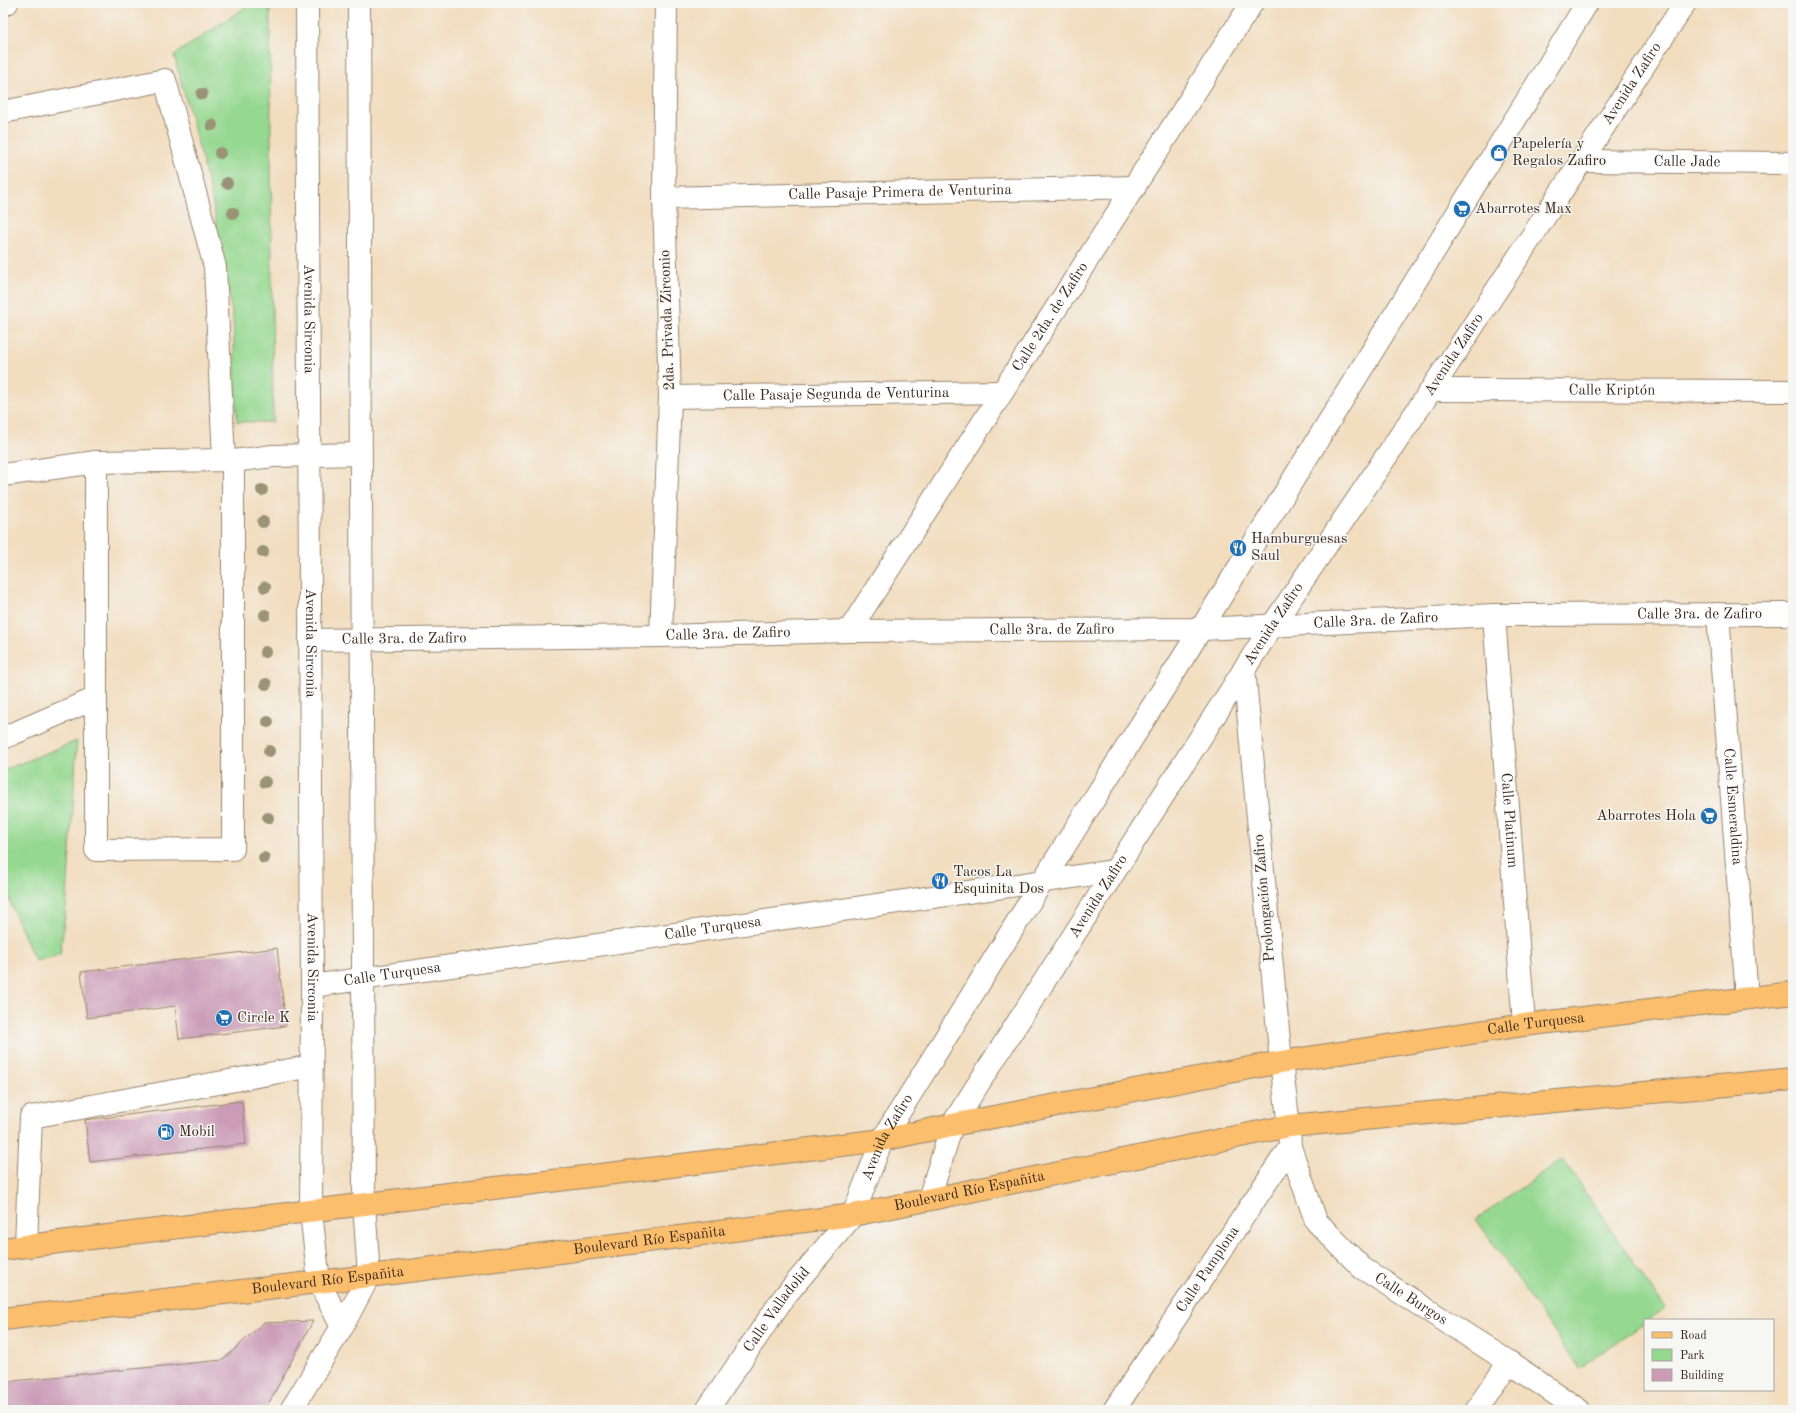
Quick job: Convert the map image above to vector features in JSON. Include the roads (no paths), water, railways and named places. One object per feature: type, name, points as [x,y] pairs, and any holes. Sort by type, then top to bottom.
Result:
[{"type":"main road","name":"Calle Turquesa","points":[[1281,1062],[1524,1025],[1747,998],[1793,994]]},
{"type":"main road","points":[[3,1249],[882,1140],[952,1125],[1281,1062]]},
{"type":"main road","points":[[1289,1126],[1793,1079]]},
{"type":"main road","name":"Boulevard Río Españita","points":[[3,1319],[369,1276],[853,1215],[1289,1126]]},
{"type":"street","points":[[3,5],[7,3]]},
{"type":"street","name":"Avenida Sirconia","points":[[307,3],[312,986],[311,1212],[319,1282]]},
{"type":"street","points":[[291,1410],[342,1327],[369,1276],[364,1204],[358,3]]},
{"type":"street","name":"2da. Privada Zirconio","points":[[661,636],[670,397],[664,198],[666,3]]},
{"type":"street","name":"Calle 2da. de Zafiro","points":[[849,631],[1252,3]]},
{"type":"street","name":"Avenida Zafiro","points":[[853,1215],[882,1140],[1201,629],[1587,3]]},
{"type":"street","name":"Avenida Zafiro","points":[[929,1199],[952,1125],[1272,626],[1431,390],[1685,3]]},
{"type":"street","points":[[3,112],[165,80],[215,267],[229,461],[233,849],[96,850],[96,462]]},
{"type":"street","name":"Calle Jade","points":[[1581,161],[1793,163]]},
{"type":"street","name":"Calle Pasaje Primera de Venturina","points":[[664,198],[1135,187]]},
{"type":"street","name":"Calle Kriptón","points":[[1431,390],[1793,391]]},
{"type":"street","name":"Calle Pasaje Segunda de Venturina","points":[[670,397],[1002,392]]},
{"type":"street","points":[[4,469],[96,462],[229,461],[274,456],[360,454]]},
{"type":"street","name":"Calle Esmeraldina","points":[[1718,614],[1747,998]]},
{"type":"street","name":"Calle 3ra. de Zafiro","points":[[310,640],[661,636],[849,631],[1201,629],[1494,615],[1793,614]]},
{"type":"street","name":"Calle Platinum","points":[[1494,615],[1524,1025]]},
{"type":"street","name":"Prolongación Zafiro","points":[[1244,669],[1281,1062],[1289,1126]]},
{"type":"street","points":[[3,738],[96,698]]},
{"type":"street","name":"Calle Turquesa","points":[[312,986],[1114,871]]},
{"type":"street","points":[[26,1246],[31,1117],[312,1066]]},
{"type":"street","points":[[1289,1126],[1290,1148]]},
{"type":"street","name":"Calle Burgos","points":[[1290,1148],[1316,1221],[1362,1268],[1509,1362],[1579,1410]]},
{"type":"street","name":"Calle Pamplona","points":[[1114,1410],[1290,1148]]},
{"type":"street","name":"Calle Valladolid","points":[[707,1410],[784,1297],[853,1215]]},
{"type":"street","points":[[319,1282],[342,1327]]},
{"type":"street","points":[[1476,1410],[1509,1362]]},
{"type":"place","name":"Papelería y Regalos Zafiro","points":[[1499,153]]},
{"type":"place","name":"Abarrotes Max","points":[[1462,209]]},
{"type":"place","name":"Hamburguesas Saul","points":[[1238,548]]},
{"type":"place","name":"Abarrotes Hola","points":[[1709,816]]},
{"type":"place","name":"Tacos La Esquinita Dos","points":[[940,881]]},
{"type":"place","name":"Circle K","points":[[224,1018]]},
{"type":"place","name":"Mobil","points":[[166,1132]]}]
